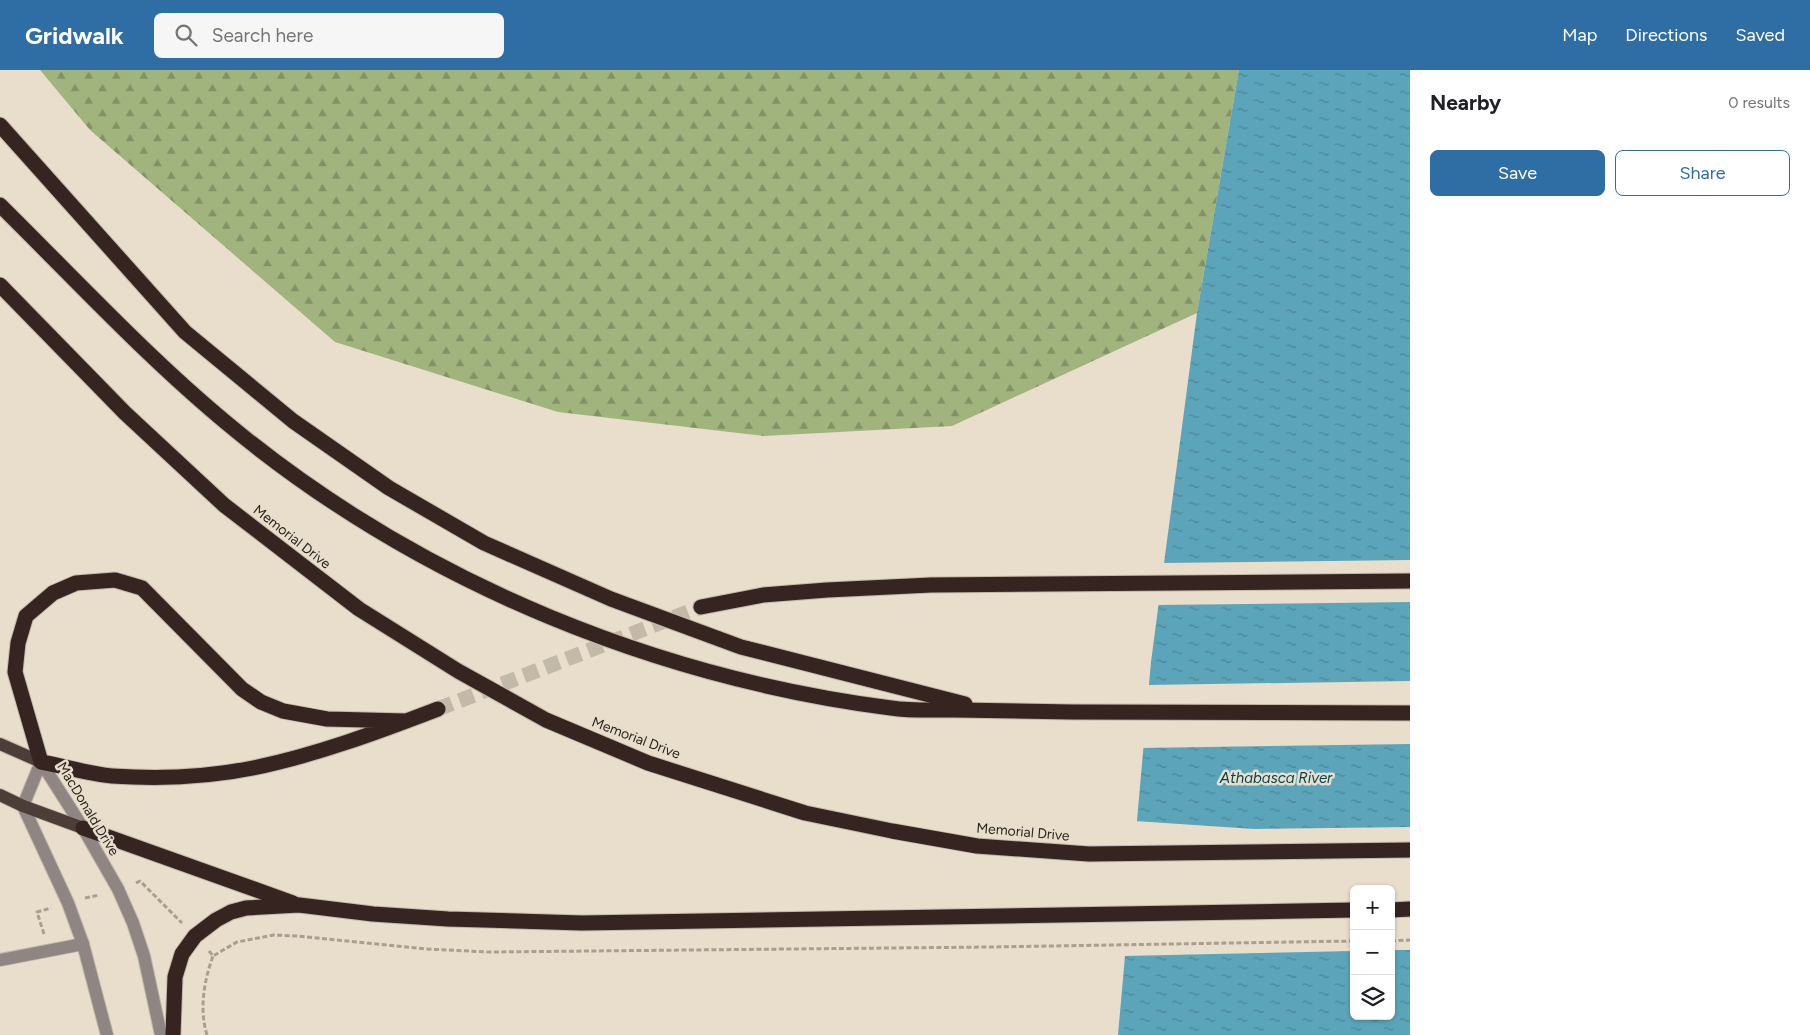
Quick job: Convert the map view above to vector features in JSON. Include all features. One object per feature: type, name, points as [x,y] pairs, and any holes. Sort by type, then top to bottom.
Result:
[{"type":"highway","points":[[0,125],[184,332],[293,421],[389,488],[484,543],[611,599],[741,647],[991,711]]},
{"type":"highway","points":[[0,205],[155,360],[245,438],[336,504],[430,560],[578,629],[720,674],[799,693],[895,709],[1410,713]]},
{"type":"highway","name":"Memorial Drive","points":[[0,285],[125,413],[224,505],[360,609],[458,671],[546,720],[648,763],[805,813],[977,846],[1088,854],[1410,850]]},
{"type":"highway","points":[[405,721],[327,719],[303,716],[261,702],[242,688],[142,588],[115,580],[76,583],[53,593],[26,616],[18,643],[15,672],[41,762],[111,776],[152,777],[208,774],[252,768],[303,756],[405,721],[438,709]]},
{"type":"highway","points":[[701,607],[763,595],[931,585],[1410,581]]},
{"type":"highway","points":[[83,828],[299,905]]},
{"type":"highway","points":[[174,1035],[175,977],[182,954],[195,936],[216,920],[231,912],[246,908],[299,905],[373,914],[448,919],[582,923],[1350,910]]},
{"type":"highway","points":[[1395,910],[1410,909]]},
{"type":"main road","points":[[0,744],[41,762]]},
{"type":"main road","points":[[0,795],[23,806],[83,828]]},
{"type":"street","name":"MacDonald Drive","points":[[23,806],[41,762]]},
{"type":"street","name":"MacDonald Drive","points":[[41,762],[83,828],[118,889],[133,922],[144,956],[161,1035]]},
{"type":"street","points":[[23,806],[68,904],[83,944],[107,1035]]},
{"type":"street","points":[[0,960],[83,944]]},
{"type":"path","points":[[298,936],[426,949],[489,952],[1350,941]]},
{"type":"path","points":[[1395,941],[1410,940]]},
{"type":"path","points":[[206,1035],[202,1009],[205,986],[213,956]]},
{"type":"green space","points":[[40,70],[1239,70],[1197,313],[952,426],[764,436],[558,412],[335,342],[90,130]]},
{"type":"water","name":"Athabasca River","points":[[1239,70],[1410,70],[1410,1035],[1118,1035],[1151,662],[1197,313]]},
{"type":"pier","points":[[1410,560],[1410,602],[1156,605],[1162,563]]},
{"type":"pier","points":[[1410,681],[1410,744],[1141,748],[1147,685]]},
{"type":"pier","points":[[1135,821],[1254,829],[1410,827],[1410,950],[1395,950],[1395,885],[1350,885],[1350,951],[1123,956]]},
{"type":"tunnel","points":[[438,709],[701,607]]}]
